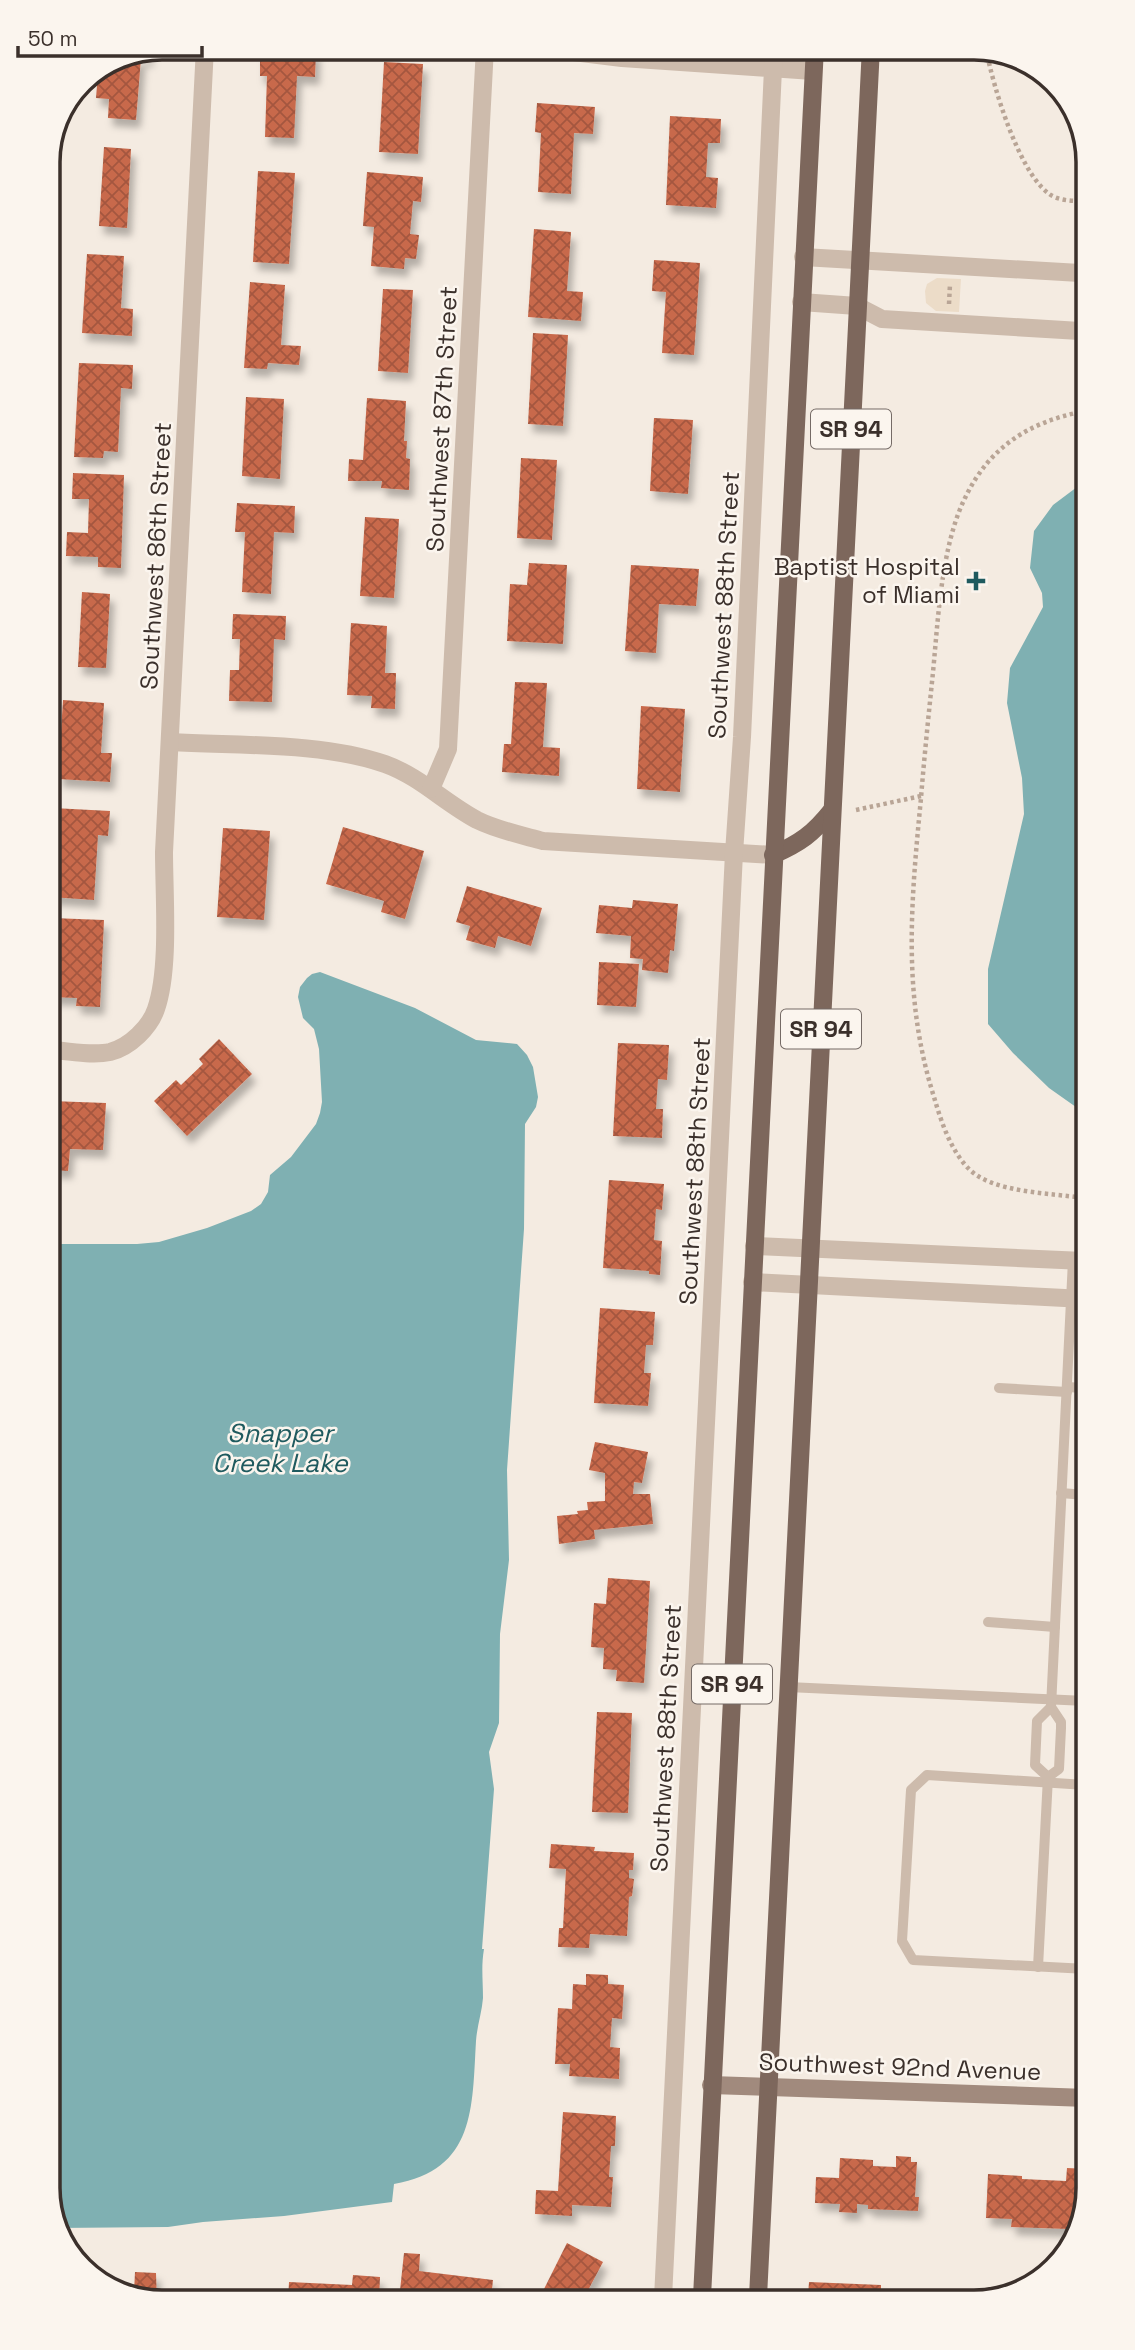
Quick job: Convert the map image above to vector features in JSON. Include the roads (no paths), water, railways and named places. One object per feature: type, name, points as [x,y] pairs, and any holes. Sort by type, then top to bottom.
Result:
[{"type":"main road","name":"SR 94","points":[[702,2290],[813,60]]},
{"type":"main road","name":"SR 94","points":[[758,2290],[870,60]]},
{"type":"main road","points":[[773,855],[798,844],[816,831],[832,810]]},
{"type":"street","name":"Southwest 86th Street","points":[[60,1051],[95,1053],[118,1049],[130,1042],[150,1022],[160,989],[164,852],[204,59]]},
{"type":"street","name":"Southwest 87th Street","points":[[431,789],[448,749],[484,59]]},
{"type":"street","points":[[645,60],[813,71]]},
{"type":"street","name":"Southwest 88th Street","points":[[663,2290],[734,853],[743,723],[773,60]]},
{"type":"street","points":[[803,257],[1076,273]]},
{"type":"street","points":[[801,302],[857,306],[882,319],[1076,331]]},
{"type":"street","points":[[171,742],[313,749],[386,764],[431,789],[477,820],[543,841],[773,855]]},
{"type":"street","points":[[754,1246],[1076,1261]]},
{"type":"street","points":[[752,1282],[1076,1299]]},
{"type":"street","name":"Southwest 92nd Avenue","points":[[711,2085],[1076,2098]]},
{"type":"lane","points":[[1038,1967],[1048,1780],[1059,1769],[1061,1741],[1062,1722],[1052,1703],[1067,1390],[1076,1316]]},
{"type":"lane","points":[[999,1388],[1076,1389]]},
{"type":"lane","points":[[1061,1493],[1076,1494]]},
{"type":"lane","points":[[988,1622],[1055,1627]]},
{"type":"lane","points":[[788,1687],[1076,1702]]},
{"type":"lane","points":[[1048,1780],[1035,1765],[1037,1721],[1052,1703]]},
{"type":"lane","points":[[1076,1784],[928,1775],[911,1790],[902,1941],[913,1960],[1076,1969]]},
{"type":"water","points":[[1076,488],[1076,1107],[1049,1088],[988,1024],[988,969],[1024,814],[1022,778],[1007,703],[1010,668],[1043,607],[1042,593],[1030,568],[1034,531],[1053,505]]},
{"type":"water","name":"Snapper Creek Lake","points":[[320,972],[415,1008],[476,1040],[517,1044],[533,1067],[538,1097],[536,1107],[525,1124],[524,1229],[507,1470],[509,1560],[500,1634],[499,1723],[489,1752],[494,1789],[482,1949],[483,1998],[470,2112],[455,2150],[441,2165],[421,2177],[394,2184],[392,2202],[168,2227],[67,2228],[59,2189],[59,1244],[159,1242],[207,1228],[251,1211],[261,1204],[268,1192],[270,1175],[291,1157],[316,1124],[320,1113],[322,1102],[319,1049],[314,1029],[303,1018],[298,997],[300,987],[312,974]]},
{"type":"place","name":"Baptist Hospital of Miami","points":[[976,581]]}]
